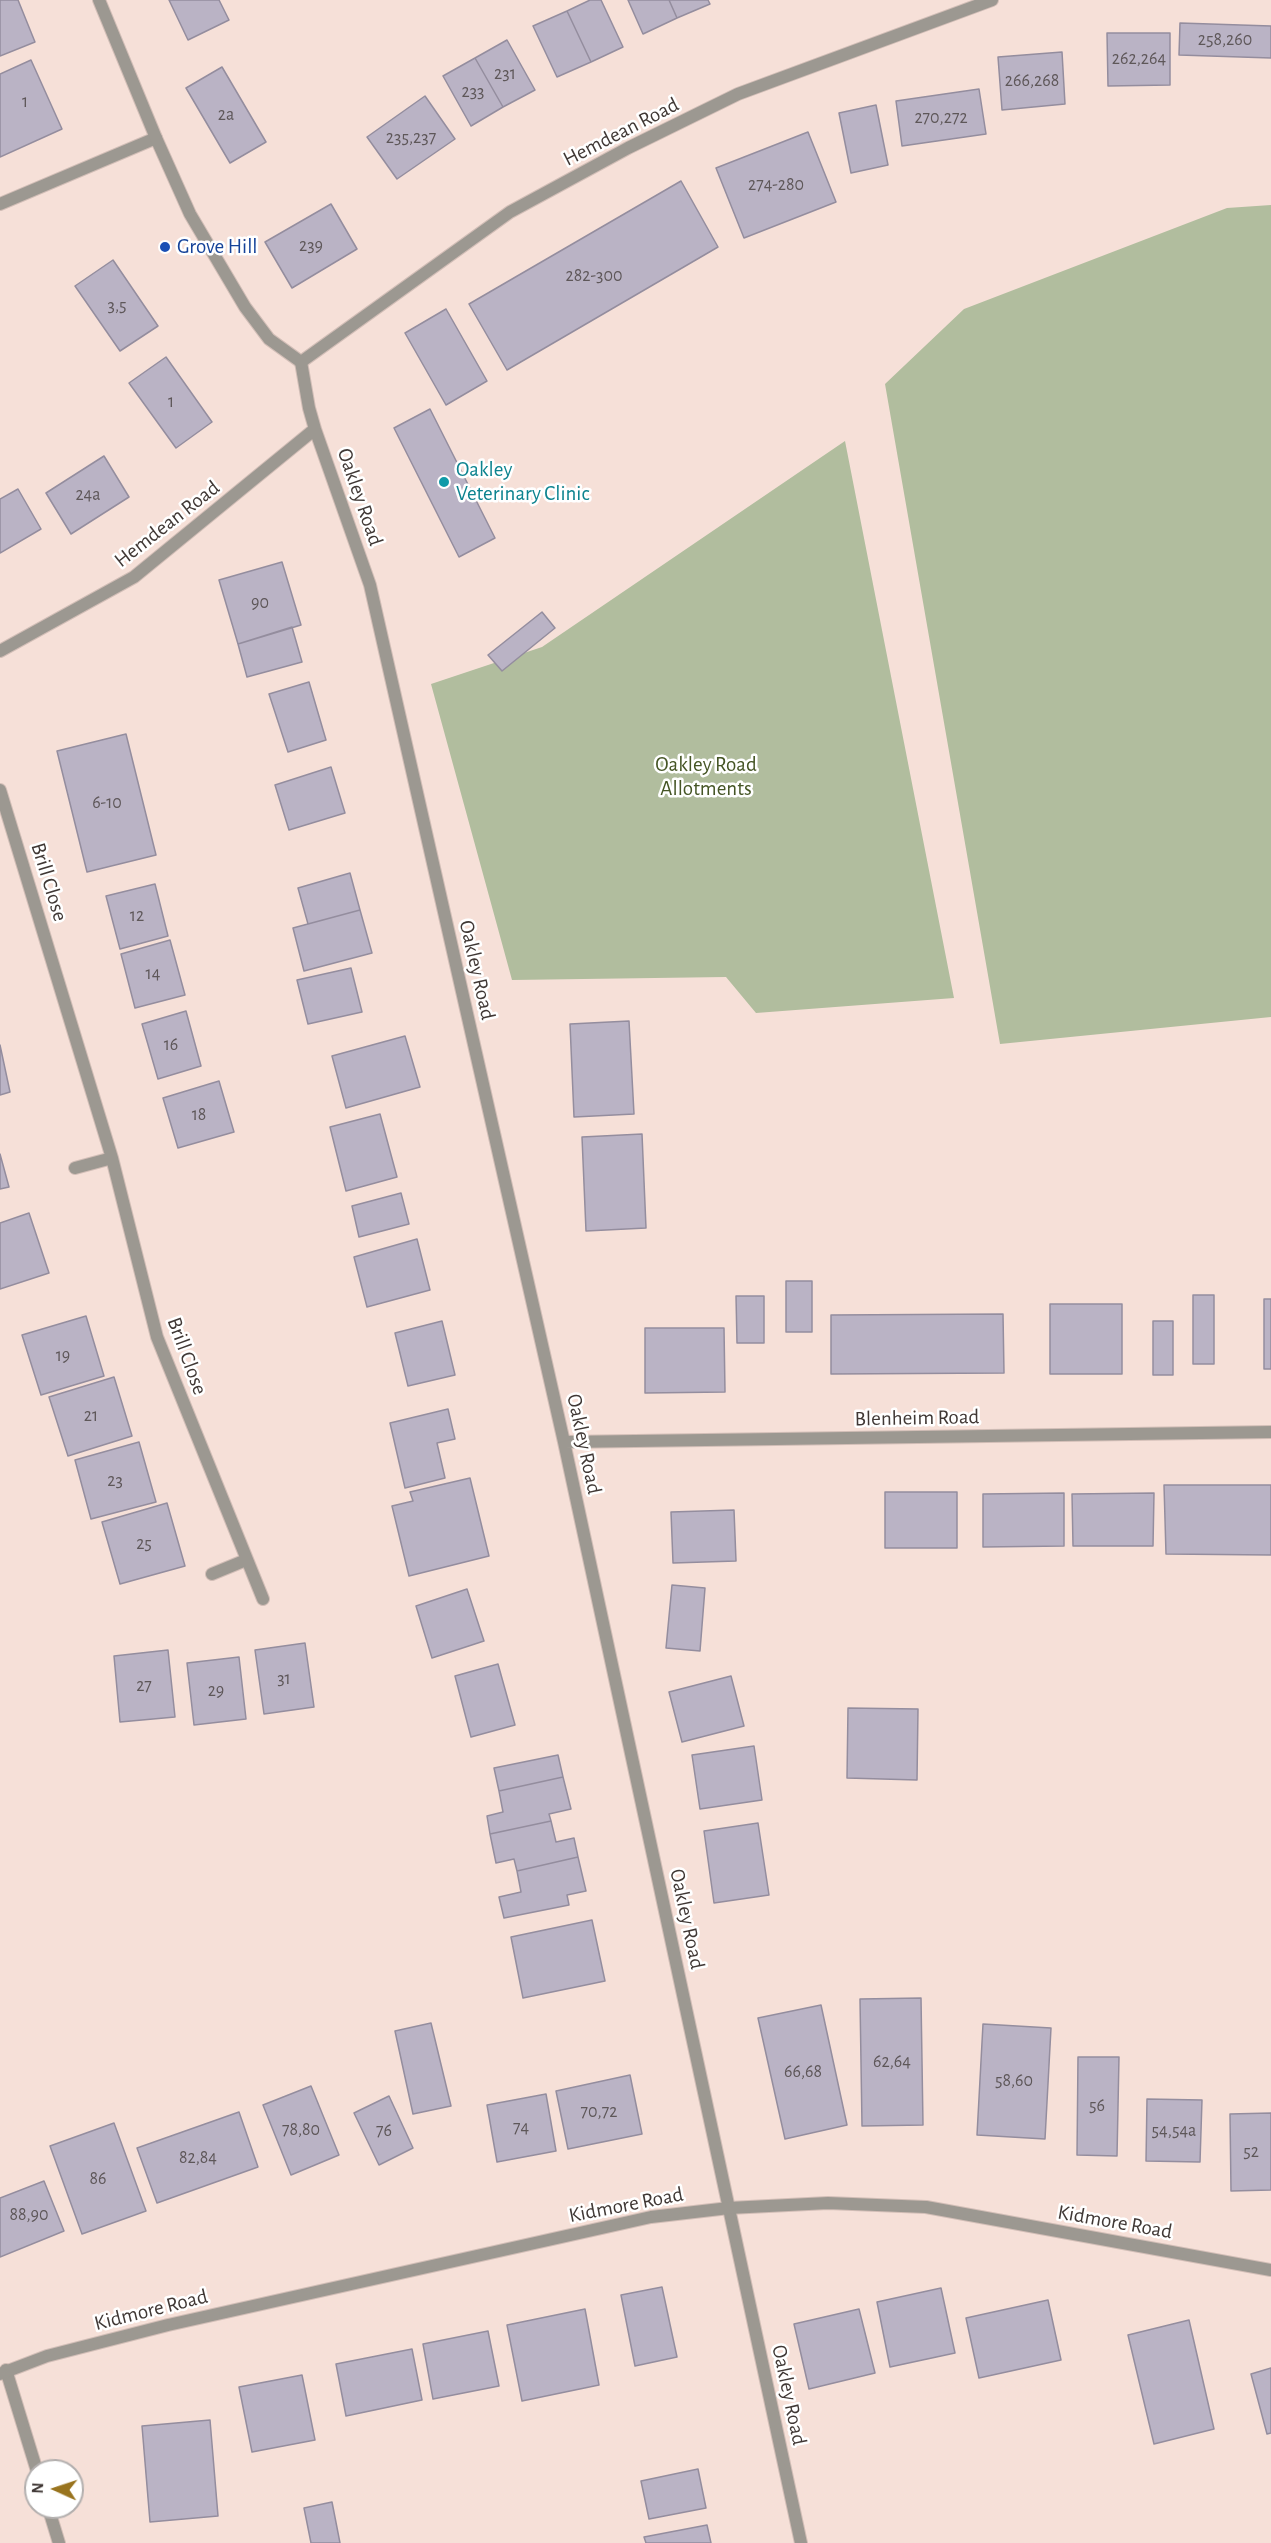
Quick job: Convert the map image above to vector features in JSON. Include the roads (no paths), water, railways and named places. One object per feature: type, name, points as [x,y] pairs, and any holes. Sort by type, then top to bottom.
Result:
[{"type":"street","points":[[99,0],[190,214],[245,307],[269,339],[301,362]]},
{"type":"street","name":"Hemdean Road","points":[[301,362],[510,212],[628,148],[738,94],[992,0]]},
{"type":"street","points":[[0,204],[156,138]]},
{"type":"street","name":"Oakley Road","points":[[301,362],[315,429],[370,585],[564,1442],[801,2543]]},
{"type":"street","name":"Hemdean Road","points":[[0,651],[134,577],[315,429]]},
{"type":"street","name":"Brill Close","points":[[0,789],[112,1158],[157,1337],[263,1599]]},
{"type":"street","points":[[75,1168],[112,1158]]},
{"type":"street","name":"Blenheim Road","points":[[564,1442],[1271,1432]]},
{"type":"street","points":[[212,1574],[246,1560]]},
{"type":"street","name":"Kidmore Road","points":[[3,2372],[47,2356],[168,2325],[464,2258],[651,2217],[729,2208],[828,2203],[926,2208],[1271,2270]]},
{"type":"street","points":[[3,2372],[33,2459]]},
{"type":"street","points":[[52,2519],[59,2543]]},
{"type":"place","name":"Grove Hill","points":[[165,247]]},
{"type":"place","name":"Oakley Veterinary Clinic","points":[[444,482]]},
{"type":"park label","name":"Oakley Road Allotments","points":[[706,777]]}]
